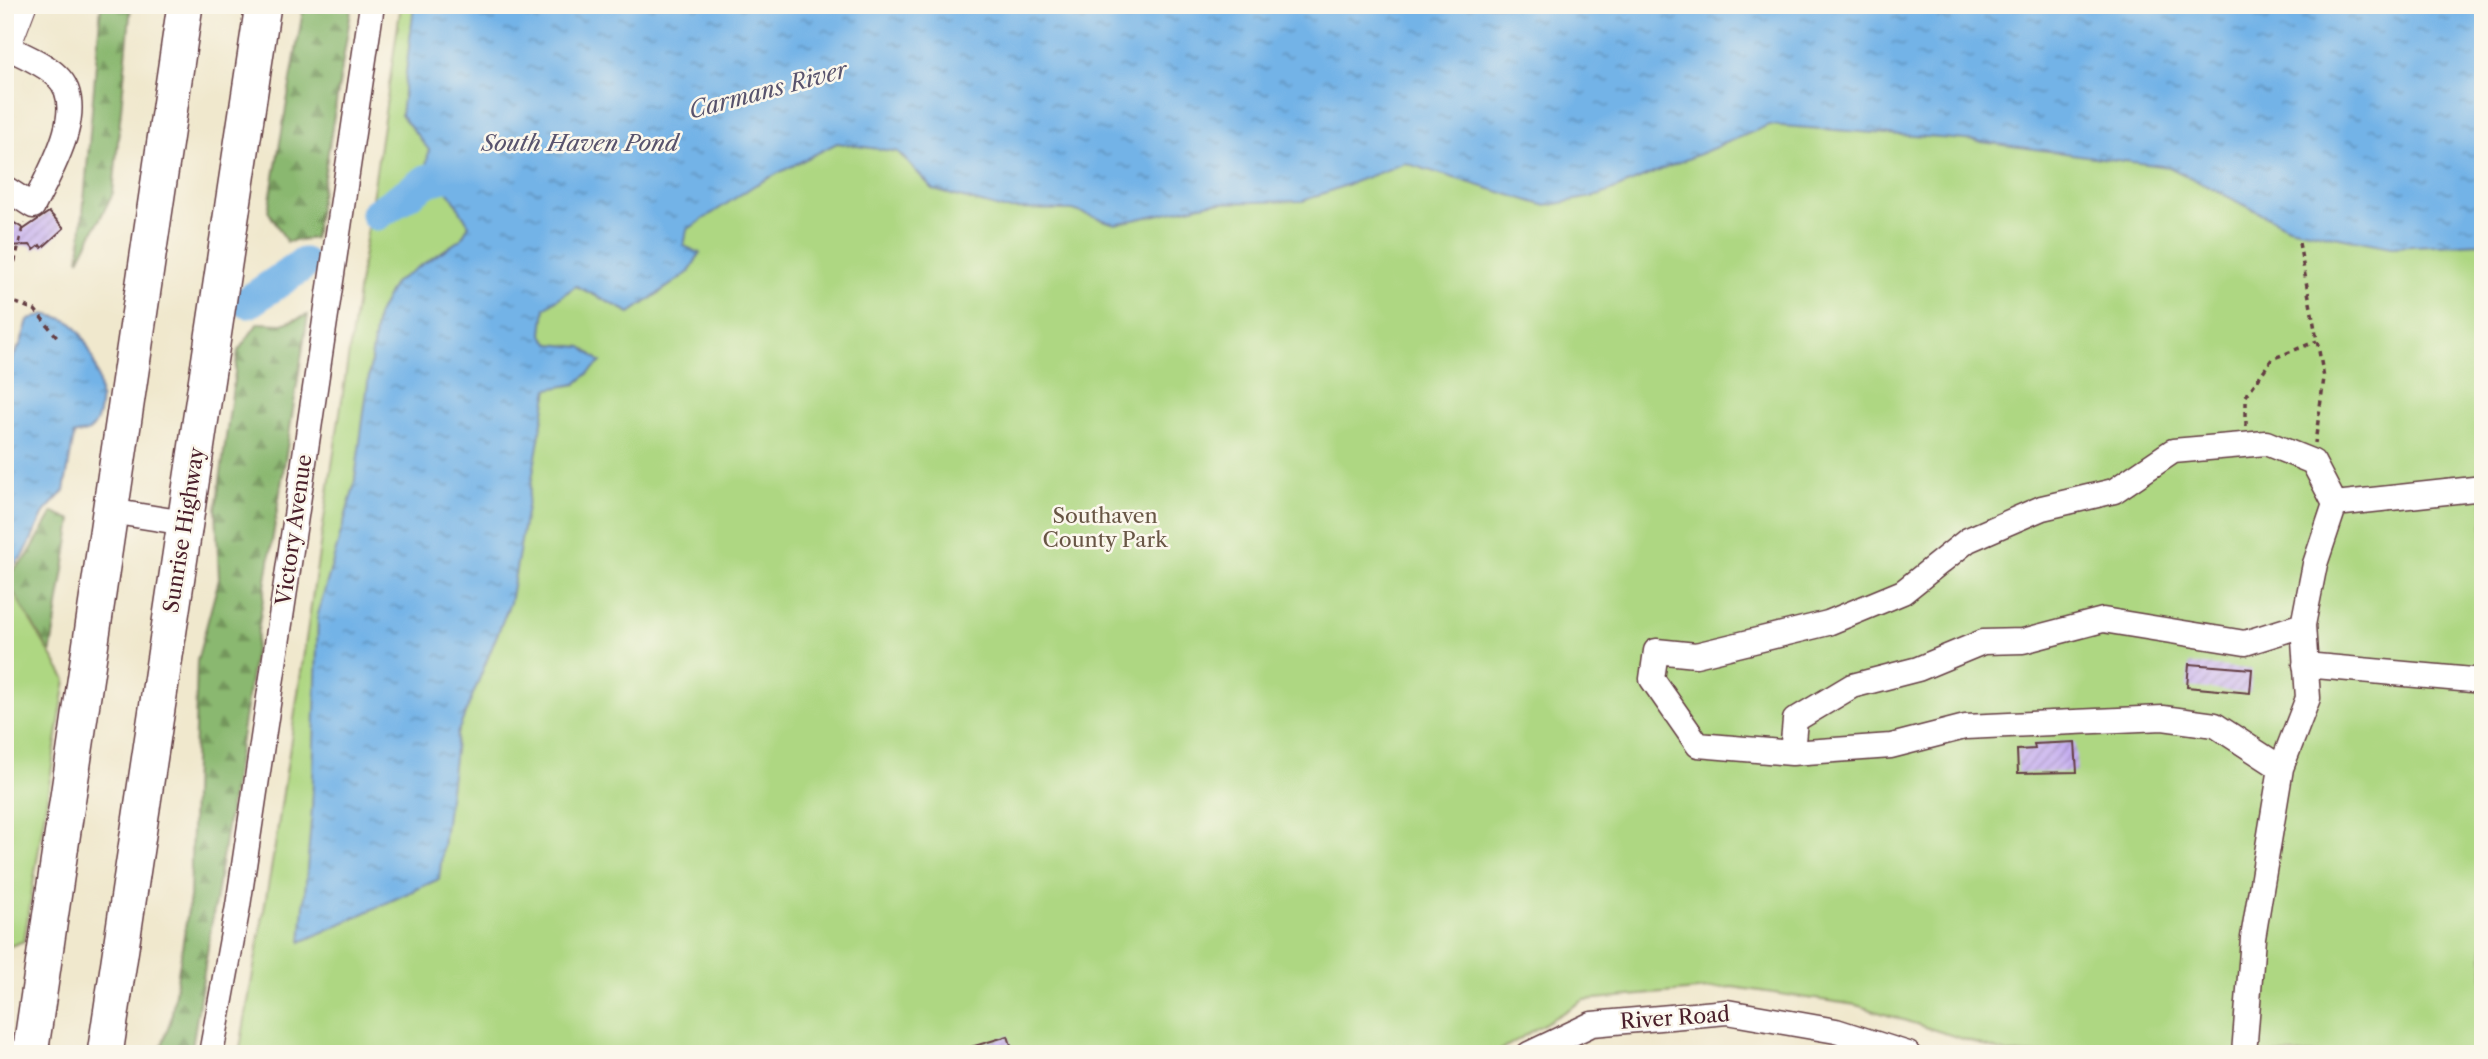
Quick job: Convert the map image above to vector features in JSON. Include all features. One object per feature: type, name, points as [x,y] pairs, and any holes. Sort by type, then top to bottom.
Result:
[{"type":"highway","points":[[30,1054],[185,5]]},
{"type":"highway","name":"Sunrise Highway","points":[[105,1054],[263,5]]},
{"type":"main road","points":[[5,47],[17,7]]},
{"type":"street","name":"Victory Avenue","points":[[211,1054],[238,906],[372,5]]},
{"type":"street","points":[[5,47],[57,76],[68,93],[69,120],[59,155],[33,206],[5,188]]},
{"type":"street","points":[[2244,1054],[2253,938],[2281,768],[2308,698],[2303,625],[2315,564],[2335,504],[2313,462],[2266,443],[2173,451],[2115,491],[2042,508],[1968,540],[1903,593],[1828,623],[1696,656],[1656,651],[1652,679],[1698,745],[1792,753],[1891,746],[1965,727],[2163,718],[2215,726],[2281,768]]},
{"type":"street","points":[[2335,504],[2483,488]]},
{"type":"street","points":[[110,511],[185,523]]},
{"type":"street","points":[[1792,753],[1795,720],[1852,686],[1918,669],[1983,642],[2023,641],[2103,620],[2245,643],[2303,625]]},
{"type":"street","points":[[2305,665],[2483,681]]},
{"type":"street","name":"River Road","points":[[1529,1054],[1592,1024],[1727,1012],[1836,1031],[1908,1054]]},
{"type":"path","points":[[33,206],[24,222],[5,300],[35,310],[58,338]]},
{"type":"path","points":[[2299,243],[2325,378],[2313,462]]},
{"type":"path","points":[[2245,445],[2246,396],[2272,359],[2318,341]]},
{"type":"green space","points":[[101,5],[131,5],[113,193],[79,260]]},
{"type":"green space","points":[[304,5],[352,5],[314,238],[287,242],[268,211]]},
{"type":"green space","name":"Southaven County Park","points":[[401,5],[2483,5],[2483,1054],[2010,1054],[1856,1005],[1732,987],[1584,1000],[1494,1054],[239,1054],[275,846]]},
{"type":"green space","points":[[308,315],[191,1054],[159,1054],[171,1019],[190,897],[197,661],[219,579],[216,509],[238,351],[258,323],[282,324]]},
{"type":"green space","points":[[53,512],[72,520],[5,932],[5,577],[27,557]]},
{"type":"green space","points":[[5,578],[66,680],[24,941],[5,948]]},
{"type":"water","name":"South Haven Pond","points":[[414,5],[2483,5],[2483,243],[2391,247],[2288,227],[2169,167],[1966,140],[1769,125],[1601,195],[1546,206],[1405,163],[1303,201],[1211,203],[1115,224],[1073,210],[1003,209],[934,190],[898,152],[837,143],[755,185],[687,230],[684,246],[700,253],[689,272],[630,313],[576,286],[545,308],[542,334],[550,344],[582,347],[601,362],[576,384],[548,389],[510,603],[457,734],[439,879],[301,942],[312,808],[318,614],[354,486],[377,316],[394,283],[461,239],[469,225],[449,192],[440,189],[437,191],[421,170],[426,166],[429,150],[401,115]]},
{"type":"water","points":[[45,314],[70,322],[86,343],[98,376],[100,409],[96,422],[89,431],[74,435],[64,491],[45,511],[24,555],[5,572],[5,371],[21,343],[28,320]]},
{"type":"building","points":[[49,212],[64,228],[42,248],[40,245],[34,250],[30,245],[5,246],[5,217],[24,229]]},
{"type":"building","points":[[2189,664],[2252,669],[2250,693],[2187,687]]},
{"type":"building","points":[[2075,742],[2077,772],[2018,773],[2017,750],[2035,749],[2034,744]]},
{"type":"building","points":[[1008,1036],[1014,1054],[962,1054],[961,1050]]},
{"type":"waterway","name":"Carmans River","points":[[377,214],[428,180],[472,169]]},
{"type":"waterway","name":"Carmans River","points":[[248,302],[304,264]]}]
